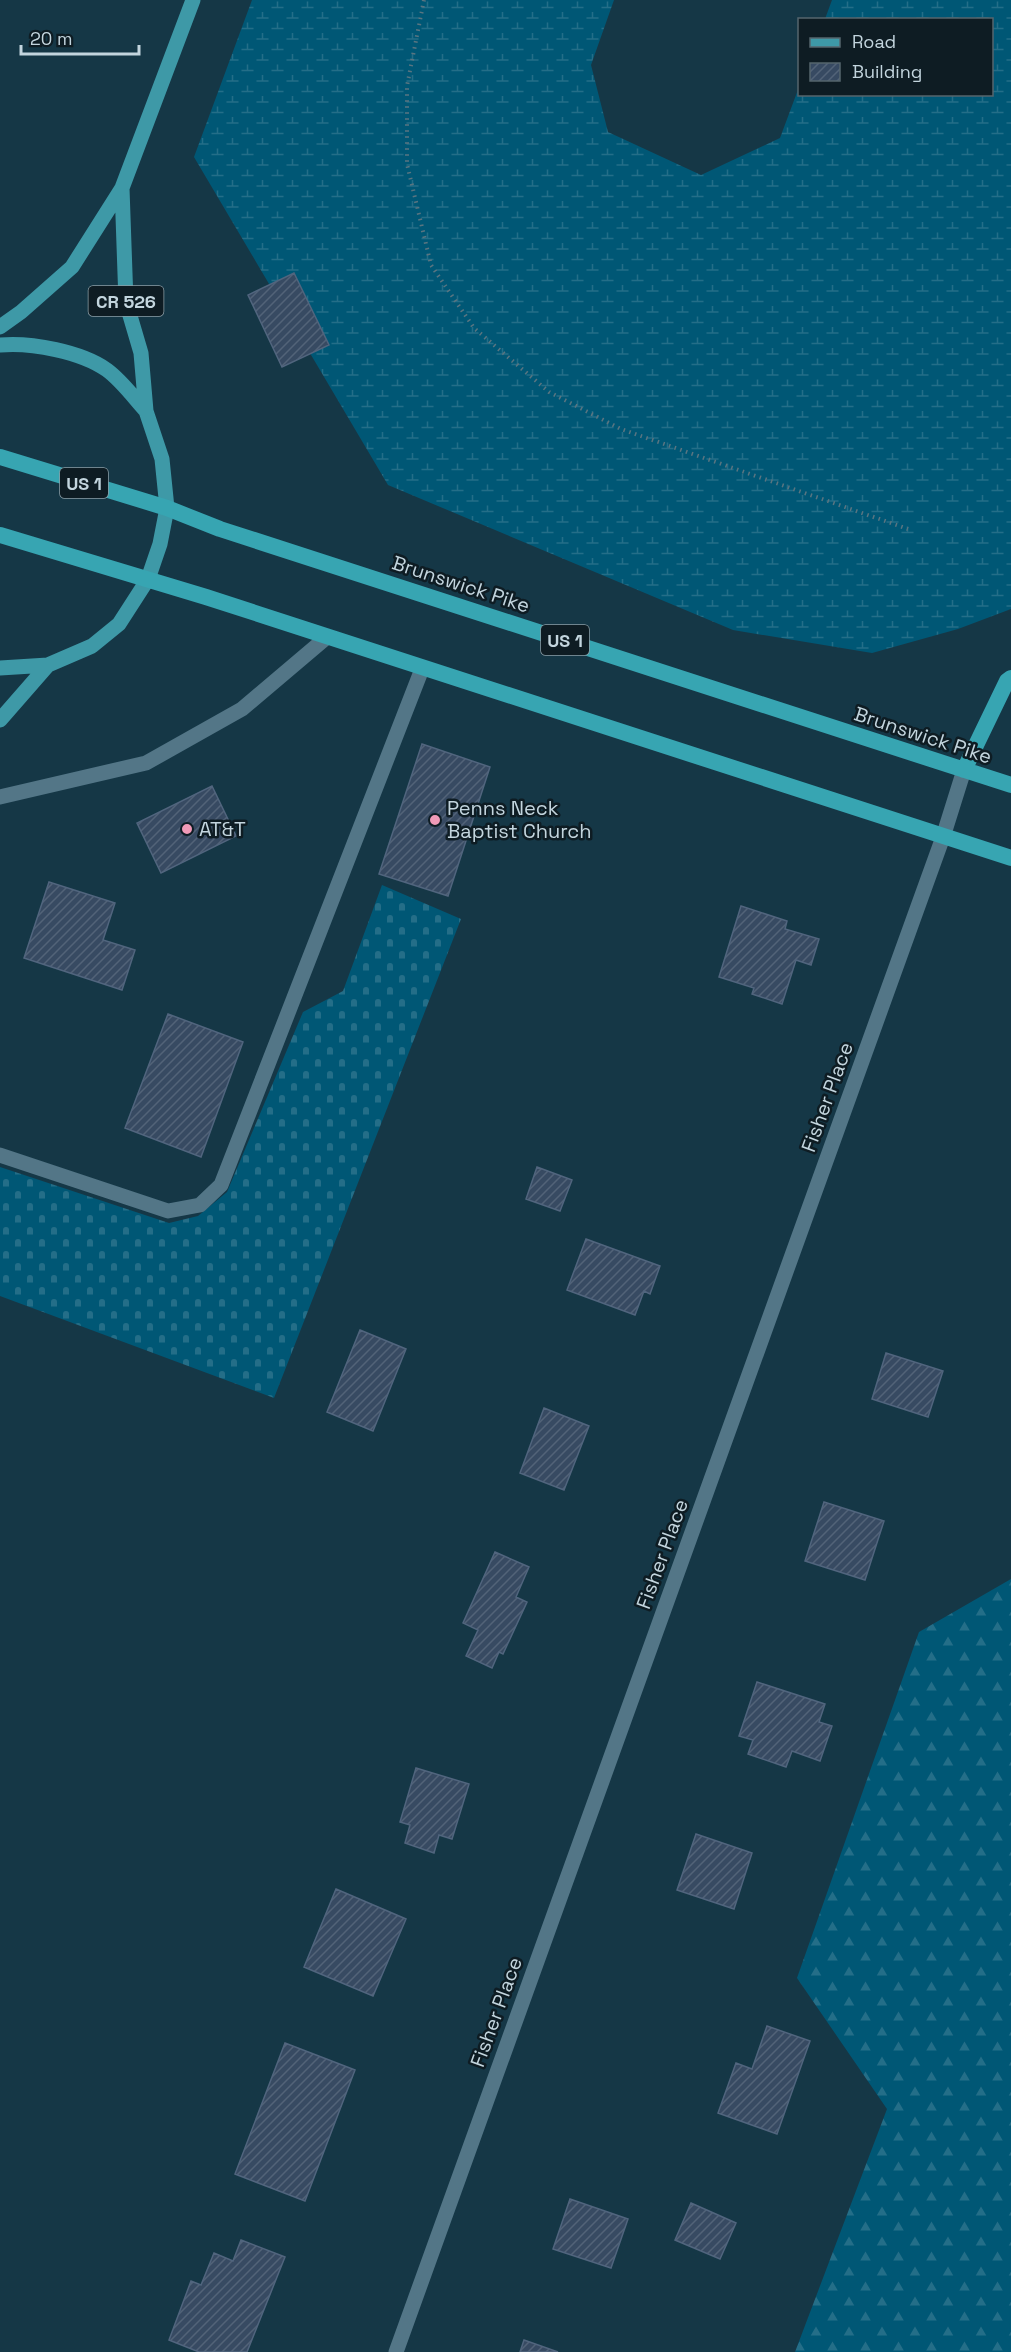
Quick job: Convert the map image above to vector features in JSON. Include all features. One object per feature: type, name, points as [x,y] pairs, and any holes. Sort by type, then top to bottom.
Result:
[{"type":"highway","name":"Brunswick Pike","points":[[0,457],[167,508],[220,528],[1011,785]]},
{"type":"highway","points":[[0,535],[148,579],[1011,858]]},
{"type":"highway","points":[[964,770],[1007,681],[1011,678]]},
{"type":"main road","name":"CR 526","points":[[0,327],[21,312],[72,267],[122,188],[193,0]]},
{"type":"main road","name":"CR 526","points":[[0,720],[48,665],[92,646],[119,624],[148,579],[160,544],[167,508],[162,459],[146,411],[141,353],[126,302],[122,188]]},
{"type":"main road","points":[[0,345],[41,346],[77,356],[107,370],[146,411]]},
{"type":"main road","points":[[0,668],[48,665]]},
{"type":"street","points":[[0,797],[146,764],[242,709],[327,637]]},
{"type":"street","points":[[0,1155],[168,1211],[200,1204],[221,1185],[422,669]]},
{"type":"street","name":"Fisher Place","points":[[396,2352],[943,837],[964,770]]},
{"type":"path","points":[[424,0],[407,86],[407,164],[431,265],[474,328],[549,392],[621,429],[908,529]]},
{"type":"green space","points":[[252,0],[614,0],[591,65],[608,132],[701,175],[780,138],[798,90],[798,96],[993,96],[993,18],[825,18],[832,0],[1011,0],[1011,609],[958,629],[872,653],[733,630],[388,485],[194,157]]},
{"type":"green space","points":[[382,885],[461,919],[274,1398],[0,1296],[0,1167],[169,1223],[198,1216],[227,1192],[303,1012],[343,991]]},
{"type":"green space","points":[[1011,1579],[1011,2352],[795,2352],[887,2109],[797,1978],[919,1632]]},
{"type":"building","points":[[294,273],[329,345],[282,367],[248,295]]},
{"type":"building","name":"Penns Neck Baptist Church","points":[[422,744],[490,767],[448,896],[379,874]]},
{"type":"building","name":"AT&T","points":[[212,786],[236,836],[161,873],[137,823]]},
{"type":"building","points":[[49,882],[115,903],[103,940],[135,950],[122,990],[24,958]]},
{"type":"building","points":[[741,906],[787,921],[785,929],[819,939],[811,965],[796,960],[782,1004],[752,994],[754,988],[719,977]]},
{"type":"building","points":[[168,1014],[243,1042],[201,1157],[125,1128]]},
{"type":"building","points":[[537,1167],[572,1180],[560,1211],[526,1199]]},
{"type":"building","points":[[586,1239],[660,1266],[650,1294],[644,1291],[635,1315],[567,1290]]},
{"type":"building","points":[[360,1330],[406,1349],[373,1431],[327,1412]]},
{"type":"building","points":[[886,1353],[943,1371],[928,1417],[872,1399]]},
{"type":"building","points":[[544,1408],[589,1426],[564,1490],[520,1473]]},
{"type":"building","points":[[824,1502],[884,1521],[865,1580],[805,1561]]},
{"type":"building","points":[[495,1552],[529,1567],[516,1597],[527,1602],[503,1654],[499,1652],[492,1668],[466,1656],[478,1630],[463,1623]]},
{"type":"building","points":[[757,1682],[825,1704],[819,1722],[832,1726],[820,1761],[792,1751],[786,1767],[748,1754],[753,1740],[739,1736]]},
{"type":"building","points":[[416,1768],[469,1784],[452,1839],[439,1835],[434,1853],[405,1843],[410,1825],[400,1822]]},
{"type":"building","points":[[696,1834],[752,1853],[734,1909],[677,1890]]},
{"type":"building","points":[[336,1889],[406,1919],[373,1996],[304,1967]]},
{"type":"building","points":[[767,2026],[810,2041],[777,2134],[718,2113],[736,2063],[752,2069]]},
{"type":"building","points":[[285,2043],[355,2070],[305,2201],[235,2174]]},
{"type":"building","points":[[570,2199],[628,2219],[611,2268],[553,2249]]},
{"type":"building","points":[[691,2203],[736,2223],[720,2259],[675,2240]]},
{"type":"building","points":[[241,2240],[285,2257],[247,2352],[199,2352],[169,2340],[191,2281],[201,2285],[214,2253],[233,2261]]},
{"type":"building","points":[[524,2340],[558,2352],[520,2352]]},
{"type":"place","name":"Penns Neck Baptist Church","points":[[435,820]]},
{"type":"place","name":"AT&T","points":[[187,829]]}]
